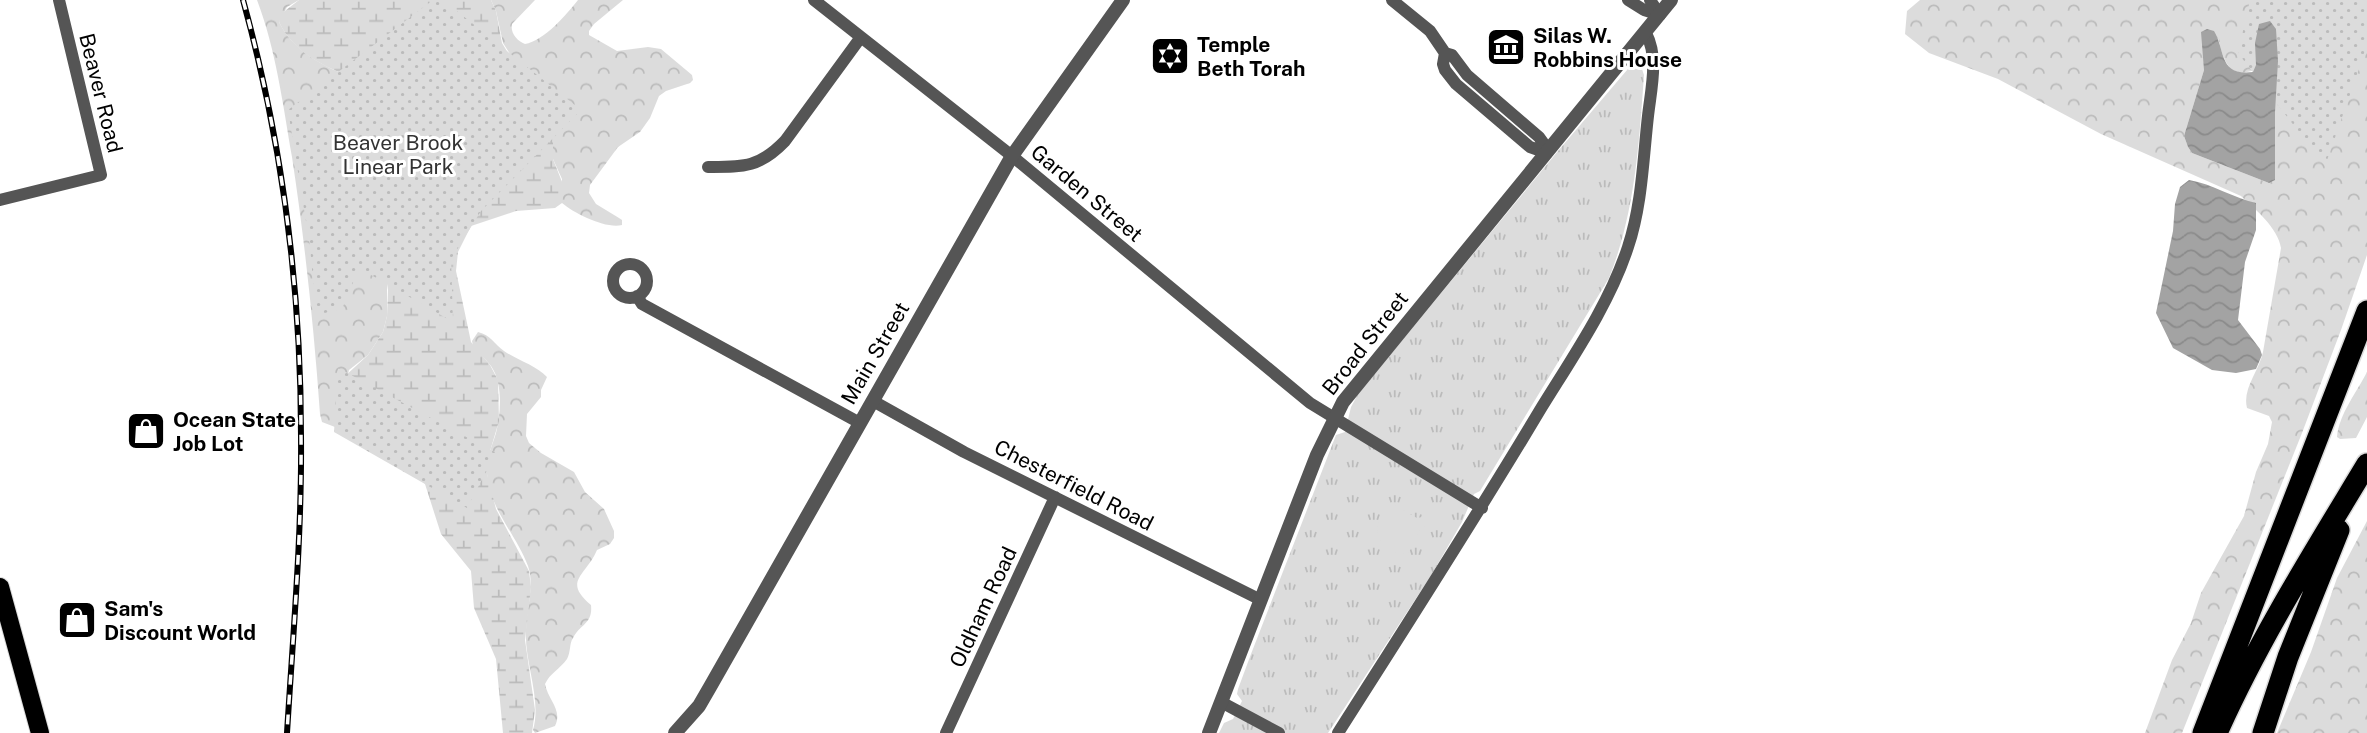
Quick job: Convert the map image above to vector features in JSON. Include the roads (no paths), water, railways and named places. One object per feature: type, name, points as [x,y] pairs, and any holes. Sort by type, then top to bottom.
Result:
[{"type":"highway","points":[[2203,733],[2367,311]]},
{"type":"highway","points":[[2217,733],[2280,608],[2366,466]]},
{"type":"highway","points":[[2263,733],[2293,645],[2366,466]]},
{"type":"main road","points":[[0,587],[40,733]]},
{"type":"street","name":"Beaver Road","points":[[0,200],[101,175],[59,0]]},
{"type":"street","name":"Garden Street","points":[[814,0],[1012,156],[1295,391],[1333,419],[1482,508]]},
{"type":"street","name":"Main Street","points":[[675,733],[699,706],[1012,156],[1123,0]]},
{"type":"street","points":[[1392,0],[1430,30],[1445,53],[1452,55],[1467,75],[1539,137],[1547,153]]},
{"type":"street","points":[[1628,0],[1644,10],[1660,15]]},
{"type":"street","points":[[1650,0],[1660,15]]},
{"type":"street","name":"Broad Street","points":[[1209,733],[1333,419],[1366,371],[1671,0]]},
{"type":"street","points":[[1338,733],[1482,508],[1596,317],[1629,246],[1640,190],[1652,79],[1653,51],[1646,33]]},
{"type":"street","points":[[708,167],[749,166],[762,162],[773,153],[785,141],[860,37]]},
{"type":"street","points":[[637,296],[642,304],[860,423]]},
{"type":"street","name":"Chesterfield Road","points":[[873,401],[964,452],[1261,600]]},
{"type":"street","name":"Oldham Road","points":[[946,733],[1055,497]]},
{"type":"street","points":[[1221,702],[1279,733]]},
{"type":"water","points":[[2270,21],[2276,29],[2278,61],[2275,180],[2269,183],[2192,153],[2184,136],[2204,70],[2201,32],[2207,29],[2214,31],[2228,66],[2242,72],[2253,72],[2256,65],[2255,43],[2259,24]]},
{"type":"water","points":[[2189,180],[2256,203],[2256,230],[2245,262],[2238,320],[2260,349],[2262,355],[2256,369],[2236,373],[2212,370],[2173,348],[2156,313],[2173,231],[2175,204],[2180,187]]},
{"type":"railway","points":[[243,0],[269,107],[278,161],[287,216],[297,326],[301,436],[300,510],[287,733]]},
{"type":"place","name":"Silas W. Robbins House","points":[[1506,47]]},
{"type":"place","name":"Temple Beth Torah","points":[[1170,56]]},
{"type":"place","name":"Ocean State Job Lot","points":[[146,431]]},
{"type":"place","name":"Sam's Discount World","points":[[77,620]]},
{"type":"park label","name":"Beaver Brook Linear Park","points":[[398,154]]}]
